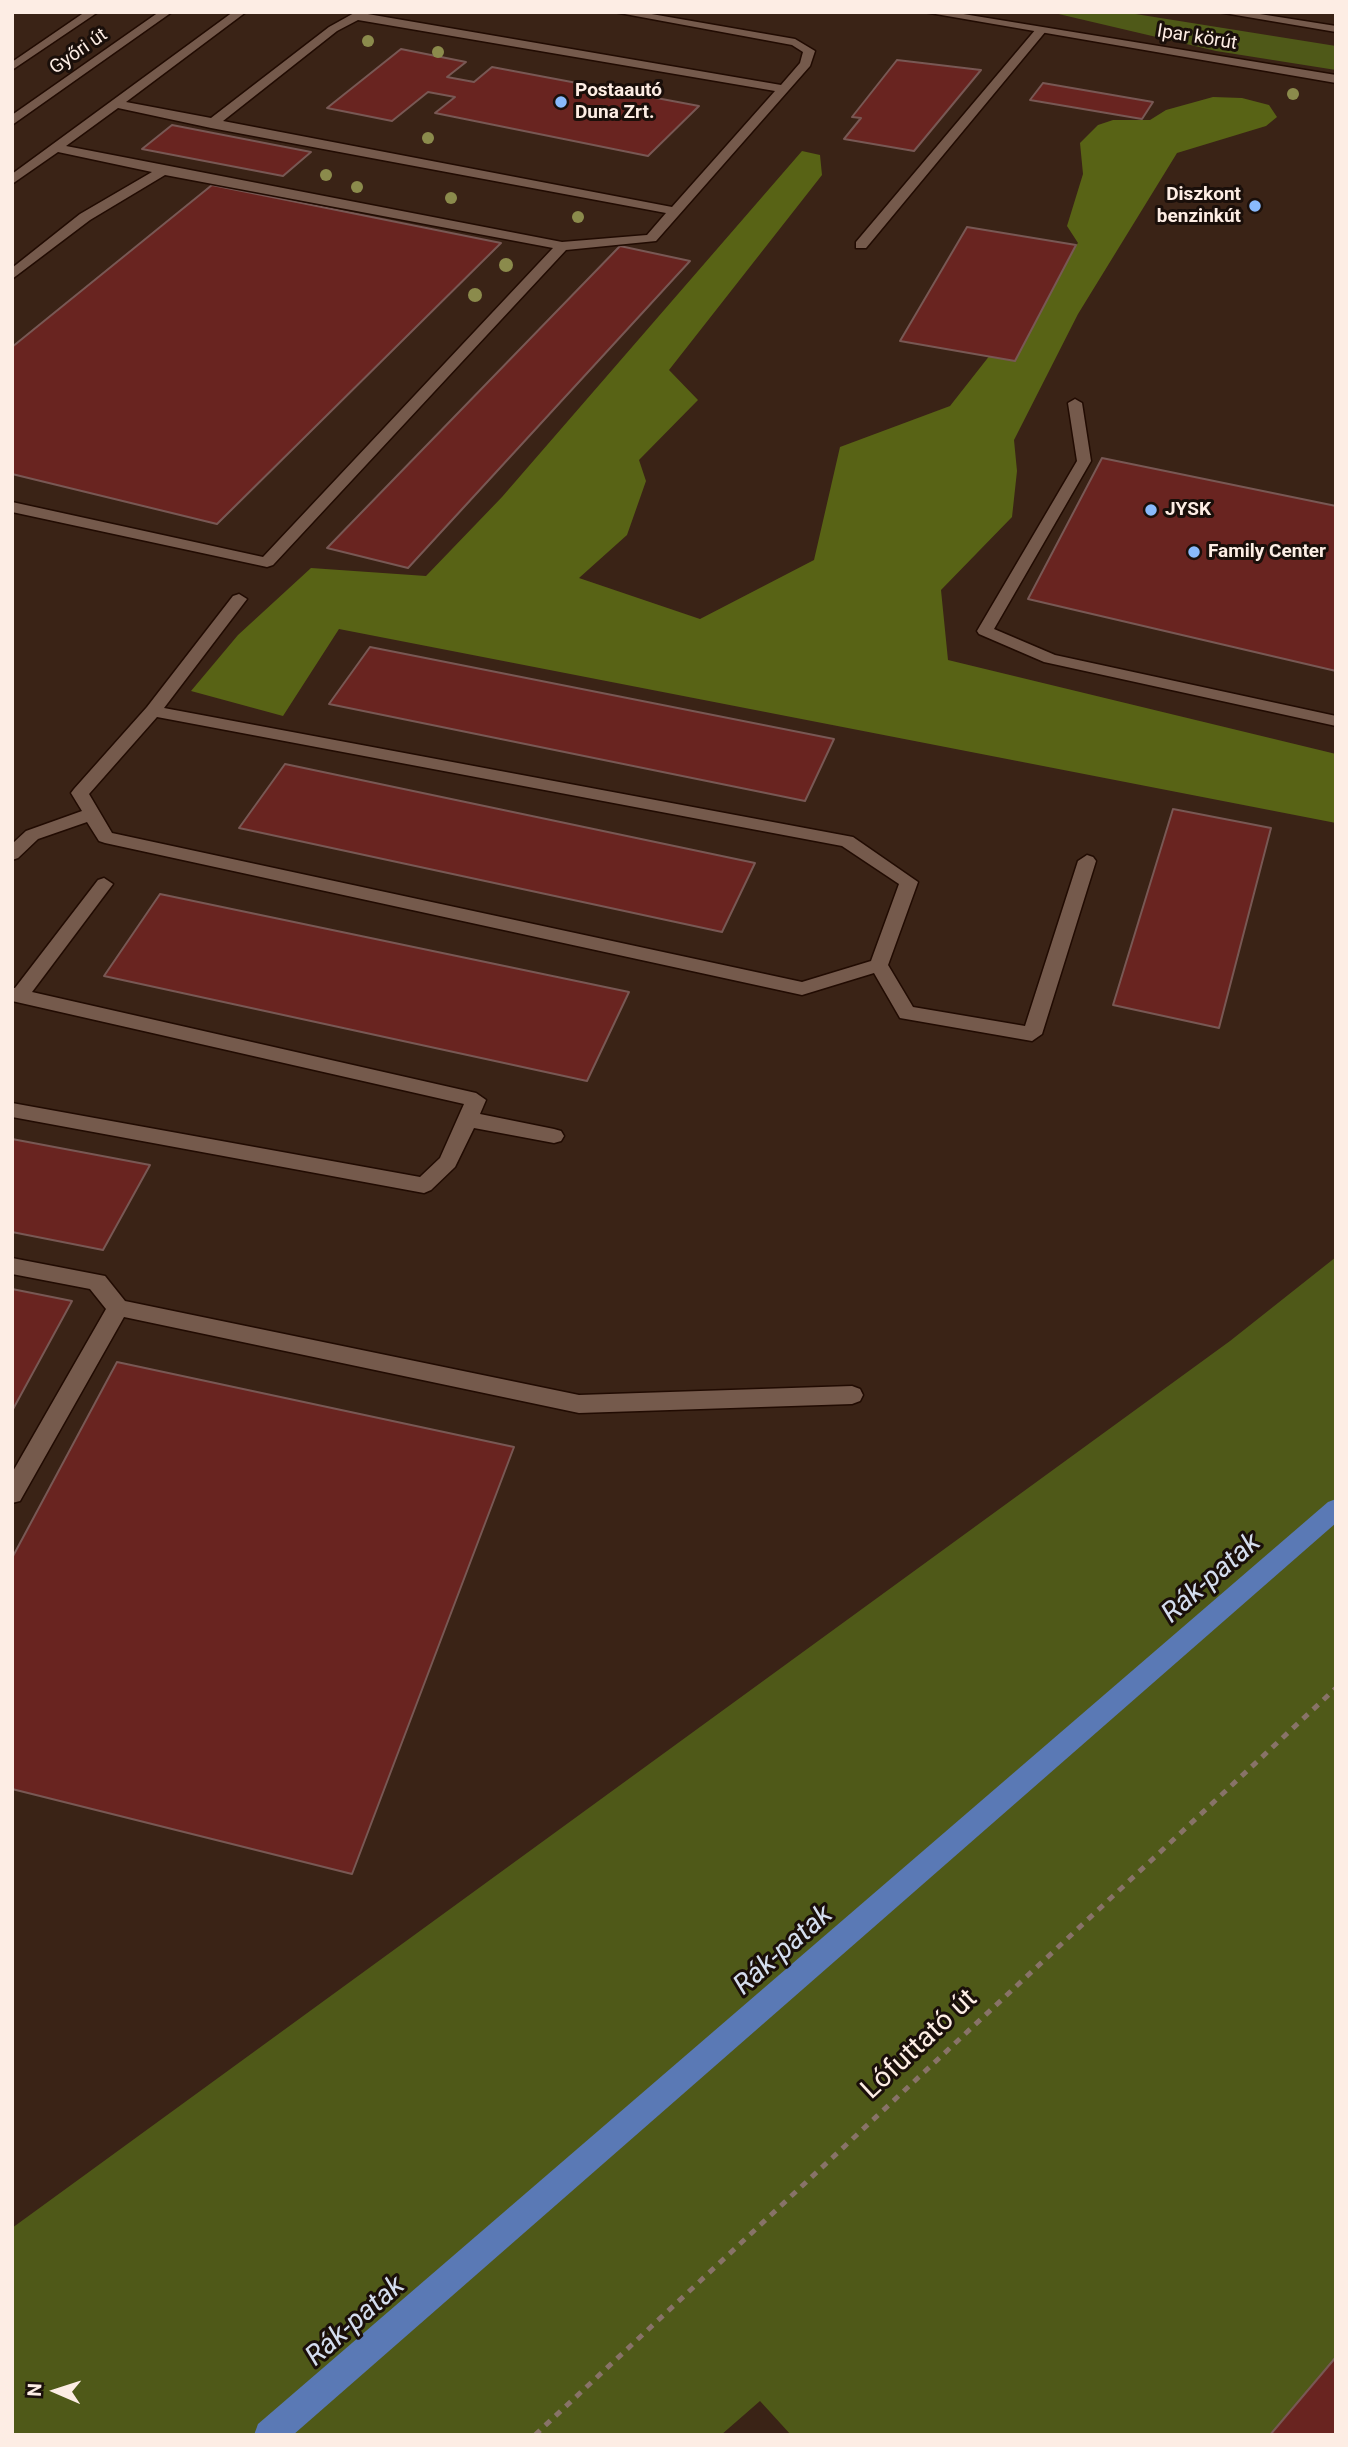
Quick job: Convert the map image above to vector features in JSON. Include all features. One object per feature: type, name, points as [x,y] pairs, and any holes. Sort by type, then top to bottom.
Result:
[{"type":"main road","name":"Győri út","points":[[12,67],[93,12]]},
{"type":"main road","name":"Győri út","points":[[12,121],[167,12]]},
{"type":"main road","points":[[12,180],[242,12]]},
{"type":"main road","points":[[57,148],[562,246],[651,238],[806,64],[809,51],[795,42],[619,12]]},
{"type":"main road","name":"Ipar körút","points":[[929,12],[1336,79]]},
{"type":"main road","points":[[1223,12],[1336,29]]},
{"type":"main road","points":[[211,124],[334,29],[361,15],[784,89]]},
{"type":"main road","points":[[862,245],[1040,31]]},
{"type":"main road","points":[[116,104],[675,211]]},
{"type":"main road","points":[[12,275],[85,217],[163,170]]},
{"type":"main road","points":[[12,507],[267,562],[562,246]]},
{"type":"main road","points":[[1075,403],[1084,461],[985,631],[1050,659],[1336,721]]},
{"type":"main road","points":[[239,599],[153,711],[80,793],[106,838],[802,989],[879,965]]},
{"type":"main road","points":[[153,711],[847,841],[909,882],[879,965]]},
{"type":"main road","points":[[12,854],[32,835],[92,814]]},
{"type":"main road","points":[[879,965],[907,1013],[1032,1034],[1087,861]]},
{"type":"main road","points":[[12,1110],[424,1185],[448,1162],[476,1100],[16,994],[104,884]]},
{"type":"main road","points":[[467,1119],[554,1136]]},
{"type":"main road","points":[[12,1266],[97,1282],[118,1308],[579,1404],[852,1395]]},
{"type":"main road","points":[[12,1494],[118,1308]]},
{"type":"path","name":"Lófuttató út","points":[[536,2435],[1336,1688]]},
{"type":"green space","points":[[1050,12],[1123,12],[1336,46],[1336,70],[1216,51]]},
{"type":"green space","points":[[1213,97],[1242,98],[1269,105],[1277,117],[1266,126],[1177,153],[1078,314],[1014,440],[1017,471],[1012,517],[941,590],[948,660],[1336,754],[1336,823],[339,629],[283,716],[191,691],[238,635],[311,568],[426,576],[502,497],[802,151],[820,155],[822,175],[669,370],[698,400],[639,460],[646,481],[627,535],[579,578],[700,619],[814,560],[840,447],[950,406],[1078,243],[1067,226],[1083,174],[1080,143],[1098,125],[1113,120],[1150,120],[1166,110]]},
{"type":"green space","points":[[1336,1257],[1336,2435],[791,2435],[760,2401],[721,2435],[12,2435],[12,2228],[1230,1341]]},
{"type":"building","name":"Postaautó Duna Zrt.","points":[[401,49],[466,62],[447,77],[474,82],[492,67],[699,106],[648,156],[435,113],[455,97],[428,92],[392,121],[327,108]]},
{"type":"building","points":[[897,60],[981,70],[914,151],[844,139],[861,118],[852,117]]},
{"type":"building","points":[[1043,83],[1153,102],[1142,119],[1030,100]]},
{"type":"building","points":[[172,125],[311,152],[283,176],[142,149]]},
{"type":"building","points":[[212,185],[501,243],[217,524],[12,474],[12,347]]},
{"type":"building","points":[[967,227],[1076,245],[1015,361],[900,341]]},
{"type":"building","points":[[620,246],[690,261],[408,568],[327,548]]},
{"type":"building","name":"Family Center","points":[[1102,458],[1336,506],[1336,671],[1028,599]]},
{"type":"building","points":[[370,647],[834,739],[805,801],[329,704]]},
{"type":"building","points":[[285,764],[755,863],[722,932],[239,828]]},
{"type":"building","points":[[1173,809],[1271,828],[1219,1028],[1113,1005]]},
{"type":"building","points":[[160,894],[629,992],[587,1081],[104,976]]},
{"type":"building","points":[[12,1139],[150,1165],[103,1250],[12,1232]]},
{"type":"building","points":[[12,1289],[72,1301],[12,1411]]},
{"type":"building","points":[[117,1362],[514,1447],[352,1874],[12,1789],[12,1558]]},
{"type":"building","points":[[1336,2357],[1336,2435],[1270,2435]]},
{"type":"waterway","name":"Rák-patak","points":[[269,2435],[1336,1509]]},
{"type":"place","name":"Postaautó Duna Zrt.","points":[[561,102]]},
{"type":"place","name":"Diszkont benzinkút","points":[[1255,206]]},
{"type":"place","name":"JYSK","points":[[1151,510]]},
{"type":"place","name":"Family Center","points":[[1194,552]]}]
